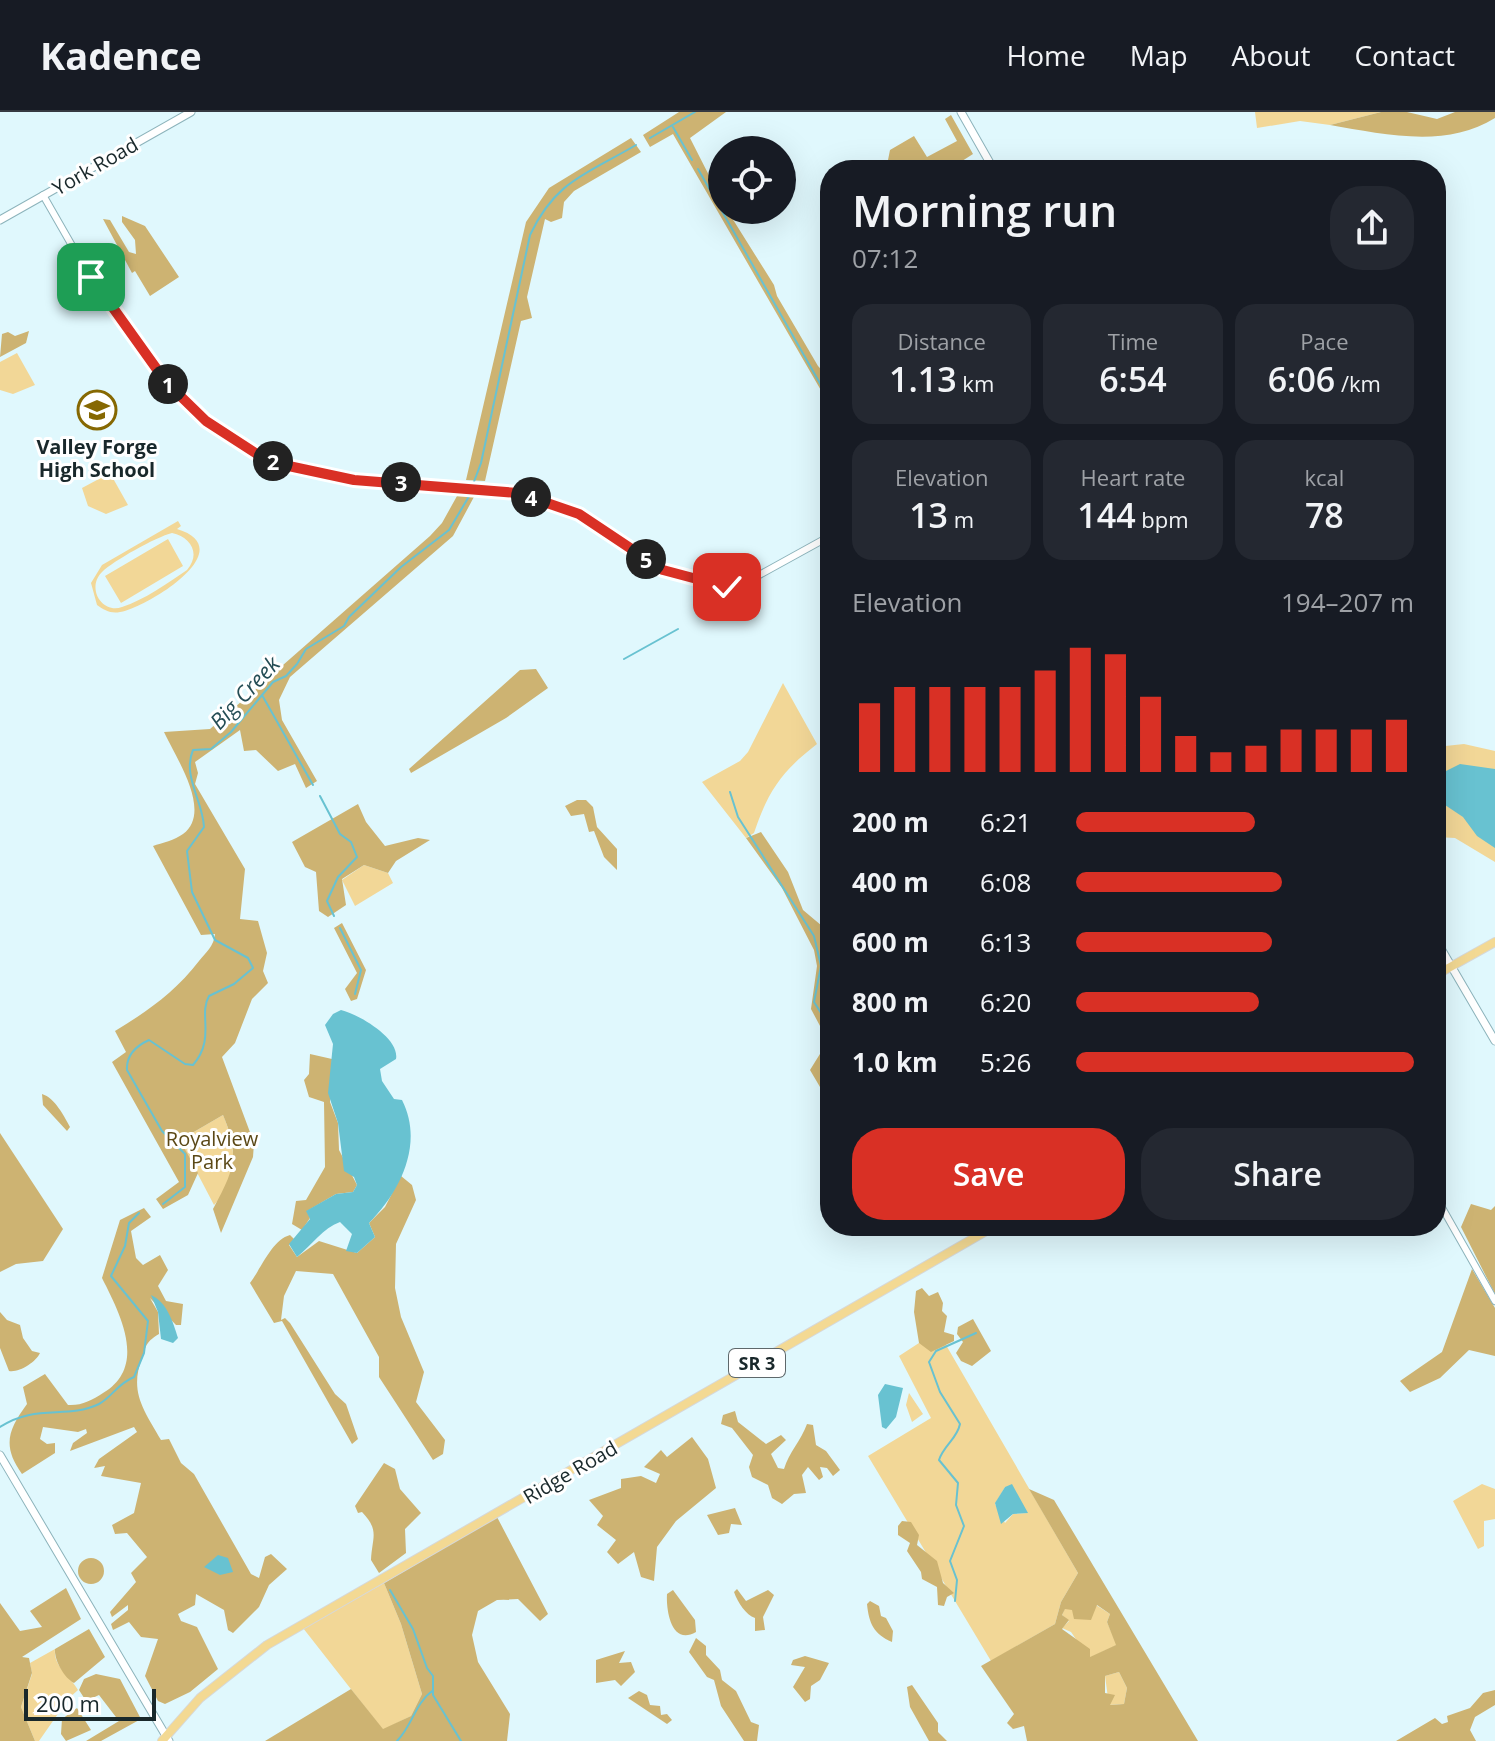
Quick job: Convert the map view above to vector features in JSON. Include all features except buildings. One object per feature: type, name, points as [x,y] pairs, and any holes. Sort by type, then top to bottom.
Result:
[{"type":"main road","name":"York Road","points":[[0,220],[191,112]]},
{"type":"main road","points":[[961,112],[988,160]]},
{"type":"main road","points":[[1446,969],[1495,942]]},
{"type":"main road","points":[[1446,956],[1495,1041]]},
{"type":"main road","name":"Ridge Road","points":[[166,1740],[200,1698],[267,1645],[978,1236]]},
{"type":"main road","points":[[0,1455],[166,1740]]},
{"type":"street","points":[[43,195],[86,270],[166,382],[218,430],[260,456],[313,473],[354,480],[518,493],[579,514],[663,570],[732,590],[820,542]]},
{"type":"street","points":[[717,585],[723,597]]},
{"type":"street","points":[[1446,1215],[1495,1301]]},
{"type":"green space","points":[[1255,112],[1381,112],[1330,125],[1300,121],[1257,128]]},
{"type":"green space","points":[[17,353],[35,385],[13,394],[0,390],[0,362]]},
{"type":"green space","points":[[110,473],[128,505],[106,514],[88,506],[82,488]]},
{"type":"green space","points":[[178,521],[181,526],[177,529],[195,538],[200,550],[195,563],[167,589],[120,612],[108,611],[97,605],[91,583],[102,565]],"holes":[[[172,533],[192,547],[193,558],[187,570],[156,591],[122,607],[108,607],[98,598],[97,578],[108,567],[156,539]]]},
{"type":"green space","points":[[168,539],[183,566],[121,603],[105,576]]},
{"type":"green space","points":[[783,683],[817,744],[794,763],[778,783],[754,833],[746,838],[702,782],[740,761],[748,752]]},
{"type":"green space","points":[[1464,744],[1495,751],[1495,862],[1455,838],[1446,838],[1446,746]]},
{"type":"green space","points":[[364,865],[388,873],[393,883],[355,906],[342,880]]},
{"type":"green space","name":"Royalview Park","points":[[223,1115],[233,1150],[232,1173],[214,1205],[180,1140]]},
{"type":"green space","points":[[919,1343],[946,1345],[1078,1573],[1061,1602],[1055,1624],[991,1661],[868,1456],[931,1418],[899,1356]],"holes":[[[1005,1487],[1027,1513],[1013,1514],[1005,1523],[995,1504]]]},
{"type":"green space","points":[[909,1393],[923,1414],[912,1422],[906,1405]]},
{"type":"green space","points":[[1482,1484],[1495,1489],[1495,1519],[1484,1521],[1484,1546],[1478,1549],[1453,1501]]},
{"type":"green space","points":[[384,1583],[401,1624],[422,1694],[411,1716],[383,1730],[303,1628]]},
{"type":"green space","points":[[1096,1605],[1110,1614],[1107,1622],[1117,1645],[1089,1658],[1071,1632],[1062,1628],[1069,1621],[1062,1615],[1065,1608]]},
{"type":"green space","points":[[55,1649],[57,1661],[78,1690],[39,1741],[35,1741],[21,1707],[32,1674],[30,1663]]},
{"type":"green space","points":[[1119,1672],[1127,1688],[1124,1704],[1109,1705],[1105,1676]]},
{"type":"shaded area","points":[[679,112],[726,112],[690,138],[708,173],[708,195],[673,134],[650,147],[643,135]]},
{"type":"shaded area","points":[[1381,112],[1407,112],[1437,119],[1455,112],[1495,112],[1495,118],[1476,128],[1435,136],[1393,135],[1330,125]]},
{"type":"shaded area","points":[[951,115],[973,154],[964,160],[888,160],[890,150],[914,136],[927,157],[957,141],[945,119]]},
{"type":"shaded area","points":[[631,138],[641,152],[574,191],[564,202],[562,218],[551,222],[545,219],[527,297],[532,318],[521,321],[485,481],[466,480],[526,222],[549,188]]},
{"type":"shaded area","points":[[122,216],[145,226],[179,277],[150,296],[135,271],[132,273],[103,219],[110,220],[129,252],[136,254],[135,240],[122,222]]},
{"type":"shaded area","points":[[725,224],[736,224],[774,285],[777,296],[820,368],[820,389]]},
{"type":"shaded area","points":[[29,331],[26,343],[0,357],[2,334],[8,332],[15,336]]},
{"type":"shaded area","points":[[475,495],[453,536],[290,677],[279,700],[282,720],[317,781],[306,788],[295,764],[278,771],[256,750],[244,751],[240,730],[195,762],[198,773],[195,784],[245,869],[240,919],[258,921],[267,953],[263,971],[268,983],[252,999],[235,1043],[222,1057],[254,1143],[253,1157],[221,1233],[213,1209],[230,1174],[233,1153],[223,1115],[180,1140],[198,1173],[188,1195],[163,1209],[156,1199],[179,1182],[112,1062],[126,1052],[115,1031],[171,991],[209,949],[215,934],[201,935],[153,846],[183,834],[191,824],[194,812],[189,784],[164,732],[210,729],[430,536],[442,523],[457,496]]},
{"type":"shaded area","points":[[536,669],[548,688],[506,718],[411,773],[409,769],[520,670]]},
{"type":"shaded area","points":[[577,800],[586,800],[593,807],[597,827],[617,849],[617,870],[604,857],[594,831],[589,832],[584,814],[571,816],[565,806]]},
{"type":"shaded area","points":[[358,804],[366,822],[385,846],[418,838],[430,840],[396,861],[388,873],[364,865],[342,879],[346,905],[328,917],[319,911],[316,872],[305,867],[292,842]]},
{"type":"shaded area","points":[[761,832],[788,872],[803,910],[820,924],[820,1026],[811,1009],[817,966],[814,950],[782,888],[746,838]]},
{"type":"shaded area","points":[[342,923],[366,970],[357,999],[351,1001],[345,989],[357,973],[334,928]]},
{"type":"shaded area","points":[[310,1054],[332,1059],[330,1102],[338,1123],[339,1150],[357,1185],[353,1192],[336,1194],[307,1211],[310,1218],[302,1230],[292,1224],[296,1201],[306,1200],[325,1167],[324,1102],[309,1097],[304,1080],[309,1074]]},
{"type":"shaded area","points":[[820,1054],[820,1087],[810,1070]]},
{"type":"shaded area","points":[[42,1094],[59,1108],[70,1127],[67,1131],[43,1105]]},
{"type":"shaded area","points":[[0,1133],[63,1229],[43,1261],[16,1264],[0,1272]]},
{"type":"shaded area","points":[[401,1176],[412,1185],[416,1200],[396,1244],[395,1288],[401,1317],[424,1372],[416,1402],[445,1440],[443,1454],[433,1460],[379,1377],[379,1357],[333,1274],[296,1271],[284,1296],[281,1320],[285,1318],[290,1323],[335,1394],[346,1404],[358,1439],[352,1444],[282,1321],[274,1323],[250,1283],[278,1242],[290,1235],[294,1239],[289,1245],[297,1257],[319,1241],[357,1253],[375,1237],[369,1223],[385,1207]]},
{"type":"shaded area","points":[[1471,1204],[1491,1210],[1495,1206],[1495,1294],[1461,1227]]},
{"type":"shaded area","points":[[144,1208],[151,1217],[131,1231],[136,1258],[143,1265],[160,1255],[168,1270],[158,1286],[166,1301],[183,1304],[181,1325],[176,1325],[150,1298],[158,1312],[159,1334],[148,1344],[138,1370],[140,1400],[161,1440],[169,1439],[181,1463],[194,1474],[251,1574],[259,1578],[265,1557],[271,1554],[287,1569],[269,1585],[259,1607],[233,1633],[228,1630],[224,1610],[196,1594],[195,1605],[178,1614],[181,1621],[197,1627],[218,1669],[190,1692],[165,1704],[158,1701],[145,1676],[158,1639],[141,1637],[129,1622],[113,1630],[111,1624],[128,1610],[128,1605],[112,1617],[110,1612],[136,1582],[131,1573],[147,1557],[127,1533],[115,1534],[112,1525],[134,1513],[141,1483],[101,1476],[105,1466],[94,1468],[99,1459],[137,1432],[134,1427],[70,1451],[73,1443],[87,1433],[86,1429],[78,1432],[43,1427],[40,1439],[47,1444],[55,1443],[55,1453],[22,1474],[10,1446],[15,1422],[27,1404],[23,1387],[45,1374],[68,1405],[77,1405],[91,1400],[117,1382],[124,1369],[126,1339],[116,1307],[102,1278],[120,1220]]},
{"type":"shaded area","points":[[1472,1269],[1495,1308],[1495,1356],[1469,1350],[1440,1378],[1410,1392],[1400,1381],[1442,1352]]},
{"type":"shaded area","points":[[922,1288],[929,1296],[938,1292],[943,1303],[942,1311],[947,1316],[944,1332],[954,1335],[954,1341],[931,1352],[919,1343],[914,1312],[916,1291]]},
{"type":"shaded area","points":[[0,1312],[7,1320],[20,1325],[23,1338],[32,1351],[40,1353],[22,1369],[9,1371],[0,1348]]},
{"type":"shaded area","points":[[973,1319],[991,1351],[972,1366],[961,1361],[956,1353],[963,1342],[957,1334],[958,1327]]},
{"type":"shaded area","points":[[735,1411],[738,1422],[766,1444],[781,1435],[786,1440],[771,1454],[778,1468],[784,1469],[807,1424],[813,1425],[816,1445],[826,1451],[840,1470],[833,1476],[827,1468],[820,1467],[823,1477],[819,1480],[808,1467],[802,1475],[806,1493],[794,1494],[782,1504],[772,1498],[768,1485],[752,1477],[749,1467],[753,1455],[732,1428],[721,1424],[723,1415]]},
{"type":"shaded area","points":[[692,1437],[708,1459],[716,1488],[676,1521],[657,1547],[654,1581],[641,1577],[634,1552],[618,1564],[607,1552],[616,1540],[597,1525],[603,1516],[589,1500],[621,1488],[621,1479],[641,1476],[656,1483],[660,1474],[644,1467],[661,1450],[667,1457]]},
{"type":"shaded area","points":[[384,1463],[395,1469],[400,1489],[421,1513],[405,1529],[406,1553],[379,1573],[371,1560],[373,1529],[355,1506]]},
{"type":"shaded area","points":[[1029,1489],[1054,1500],[1198,1741],[1027,1741],[1024,1726],[1013,1729],[1007,1723],[1014,1714],[981,1666],[1055,1624],[1061,1602],[1078,1573]],"holes":[[[1097,1605],[1110,1614],[1107,1622],[1116,1645],[1090,1657],[1090,1649],[1062,1629],[1069,1620],[1062,1615],[1065,1609],[1072,1610],[1074,1619],[1091,1620]],[[1119,1672],[1127,1688],[1124,1704],[1110,1705],[1115,1695],[1105,1693],[1105,1676]]]},
{"type":"shaded area","points":[[735,1508],[742,1525],[731,1524],[729,1533],[718,1535],[707,1515]]},
{"type":"shaded area","points":[[497,1517],[548,1614],[540,1621],[518,1599],[497,1600],[478,1611],[472,1635],[478,1662],[510,1714],[507,1741],[265,1741],[351,1689],[383,1729],[411,1716],[422,1694],[401,1624],[384,1583]]},
{"type":"shaded area","points":[[902,1521],[911,1522],[919,1535],[917,1545],[937,1561],[943,1583],[954,1593],[947,1597],[944,1606],[938,1605],[937,1587],[922,1579],[921,1572],[907,1551],[910,1543],[898,1535],[898,1526]]},
{"type":"shaded area","points":[[91,1558],[100,1562],[104,1571],[100,1580],[91,1584],[82,1580],[78,1571],[82,1562]]},
{"type":"shaded area","points":[[66,1588],[81,1619],[22,1657],[29,1658],[32,1673],[21,1707],[35,1741],[0,1741],[0,1603],[20,1631],[42,1627],[30,1611]]},
{"type":"shaded area","points":[[737,1589],[746,1601],[768,1590],[774,1595],[763,1617],[765,1630],[755,1631],[755,1618],[740,1604],[734,1592]]},
{"type":"shaded area","points":[[673,1590],[695,1620],[696,1632],[681,1634],[672,1624],[667,1594]]},
{"type":"shaded area","points":[[870,1601],[879,1606],[881,1616],[886,1618],[893,1631],[892,1642],[881,1636],[871,1623],[867,1604]]},
{"type":"shaded area","points":[[89,1629],[105,1657],[74,1683],[60,1668],[55,1649]]},
{"type":"shaded area","points":[[696,1638],[706,1646],[706,1655],[720,1670],[722,1680],[736,1691],[751,1722],[759,1725],[757,1741],[744,1741],[721,1706],[714,1680],[707,1677],[689,1652]]},
{"type":"shaded area","points":[[625,1651],[619,1663],[631,1662],[635,1672],[621,1686],[615,1680],[596,1683],[596,1660]]},
{"type":"shaded area","points":[[805,1656],[829,1663],[820,1680],[811,1686],[810,1699],[805,1702],[793,1687],[805,1667],[791,1665],[793,1660]]},
{"type":"shaded area","points":[[96,1674],[120,1679],[141,1719],[101,1741],[86,1741],[119,1721],[99,1695],[86,1701],[79,1690],[84,1679]]},
{"type":"shaded area","points":[[912,1685],[938,1723],[938,1732],[947,1741],[929,1741],[910,1707],[907,1687]]},
{"type":"shaded area","points":[[1495,1690],[1495,1705],[1475,1717],[1470,1730],[1476,1741],[1396,1741],[1435,1718],[1442,1724],[1448,1722],[1447,1716],[1470,1708],[1483,1693]]},
{"type":"shaded area","points":[[639,1691],[647,1695],[650,1705],[660,1706],[661,1715],[667,1714],[672,1720],[667,1724],[628,1698]]},
{"type":"shaded area","points":[[77,1708],[91,1730],[66,1741],[61,1734],[62,1719]]},
{"type":"water","points":[[1460,764],[1495,769],[1495,848],[1477,836],[1463,817],[1446,806],[1446,771]]},
{"type":"water","points":[[341,1010],[376,1028],[385,1035],[395,1051],[396,1059],[380,1069],[382,1081],[394,1099],[402,1100],[408,1116],[410,1149],[406,1166],[391,1196],[369,1223],[375,1237],[357,1253],[346,1251],[352,1234],[340,1222],[297,1257],[289,1244],[310,1219],[306,1211],[336,1194],[353,1192],[357,1185],[354,1177],[344,1171],[338,1123],[328,1093],[333,1044],[325,1025],[333,1014]]},
{"type":"water","points":[[151,1295],[161,1302],[171,1319],[178,1338],[173,1343],[161,1339],[158,1312]]},
{"type":"water","points":[[885,1384],[903,1388],[896,1417],[886,1429],[882,1427],[878,1395]]},
{"type":"water","points":[[1012,1484],[1028,1513],[1013,1514],[1001,1524],[995,1503],[1005,1487]]},
{"type":"water","points":[[218,1555],[228,1558],[233,1572],[220,1575],[204,1567]]},
{"type":"waterway","name":"Big Creek","points":[[650,138],[695,112]]},
{"type":"waterway","points":[[673,127],[692,160]]},
{"type":"waterway","name":"Big Creek","points":[[472,487],[481,463],[530,235],[562,190],[636,145]]},
{"type":"waterway","points":[[698,169],[820,383]]},
{"type":"waterway","name":"Big Creek","points":[[163,1204],[185,1187],[185,1154],[162,1131],[127,1070],[128,1060],[136,1048],[149,1040],[185,1064],[193,1065],[204,1046],[205,1011],[209,996],[234,984],[253,968],[248,958],[215,940],[192,892],[187,851],[204,827],[191,779],[193,750],[211,749],[231,732],[273,682],[286,676],[297,664],[306,649],[344,626],[349,617],[401,567],[449,530],[471,493]]},
{"type":"waterway","points":[[624,659],[678,629]]},
{"type":"waterway","points":[[262,695],[313,785]]},
{"type":"waterway","points":[[730,792],[738,817],[814,936],[820,962]]},
{"type":"waterway","points":[[320,796],[340,834],[351,842],[357,857],[338,877],[327,901],[334,916]]},
{"type":"waterway","points":[[340,928],[361,970],[355,994]]},
{"type":"waterway","points":[[820,971],[814,1002],[820,1011]]},
{"type":"waterway","name":"Big Creek","points":[[0,1427],[39,1413],[87,1409],[104,1401],[134,1377],[144,1353],[148,1321],[111,1276],[125,1246],[129,1223],[139,1213]]},
{"type":"waterway","points":[[955,1601],[957,1580],[950,1561],[964,1526],[956,1505],[958,1483],[939,1460],[960,1424],[940,1392],[929,1362],[936,1351],[976,1333]]},
{"type":"waterway","points":[[390,1590],[413,1629],[433,1676],[433,1695],[461,1741]]},
{"type":"waterway","points":[[397,1741],[421,1702],[432,1691]]},
{"type":"place","name":"Valley Forge High School","points":[[97,410]]},
{"type":"route","points":[[91,277],[166,382],[206,421],[260,456],[313,473],[354,480],[473,487],[518,493],[579,514],[663,570],[727,587]]}]
